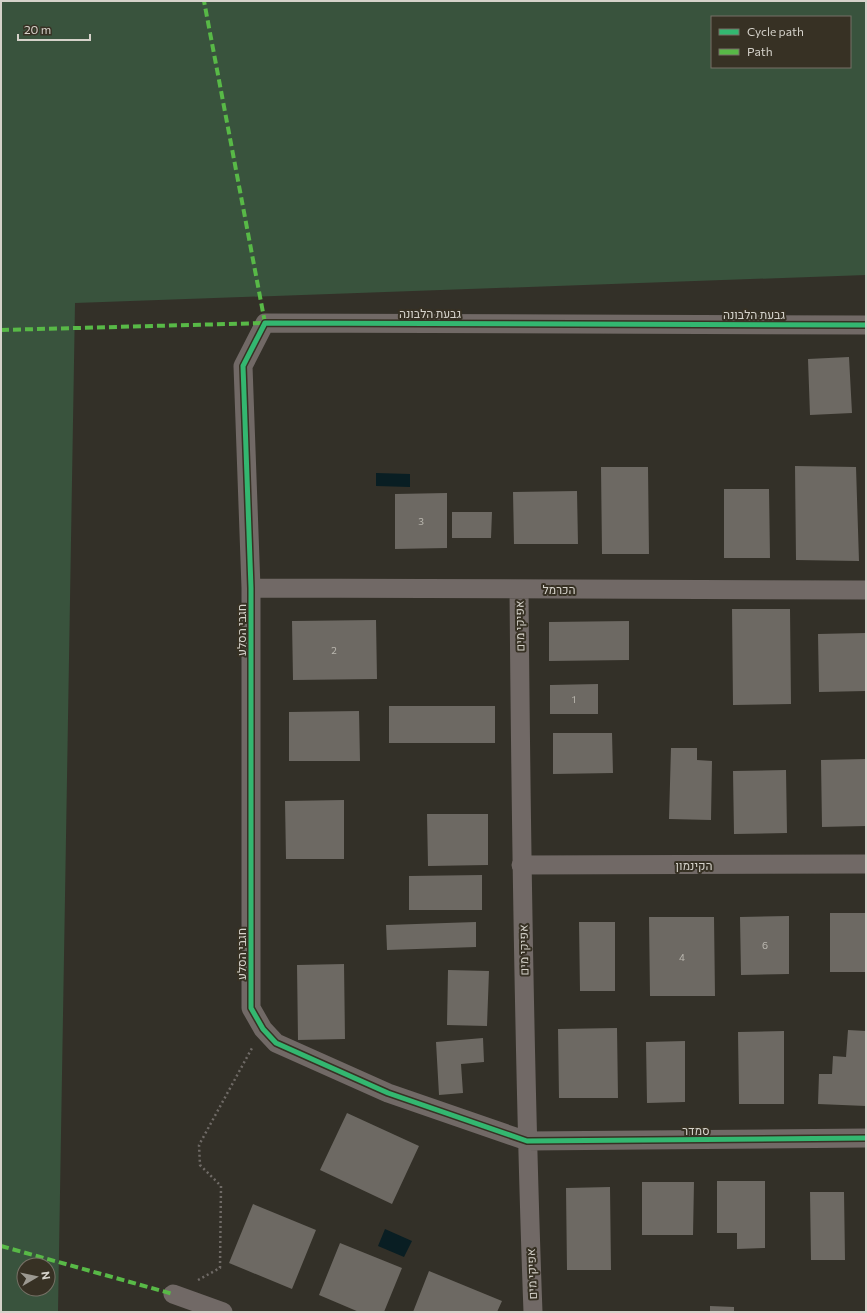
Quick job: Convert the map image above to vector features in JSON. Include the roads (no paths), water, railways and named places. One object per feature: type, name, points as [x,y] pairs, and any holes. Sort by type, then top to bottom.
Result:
[{"type":"street","name":"גבעת הלבונה","points":[[252,588],[243,366],[264,323],[866,325]]},
{"type":"street","name":"הכרמל","points":[[252,588],[866,590]]},
{"type":"street","name":"חגבי הסלע","points":[[252,588],[250,1008],[263,1029],[276,1044],[388,1093],[526,1141]]},
{"type":"street","name":"אפיקי מים","points":[[518,589],[526,1141],[533,1312]]},
{"type":"street","name":"הקינמון","points":[[521,866],[866,864]]},
{"type":"street","name":"סמדר","points":[[526,1141],[866,1138]]},
{"type":"street","points":[[173,1294],[223,1312]]},
{"type":"water","points":[[376,473],[410,474],[410,487],[376,486]]},
{"type":"water","points":[[385,1229],[412,1241],[404,1257],[378,1246]]}]
